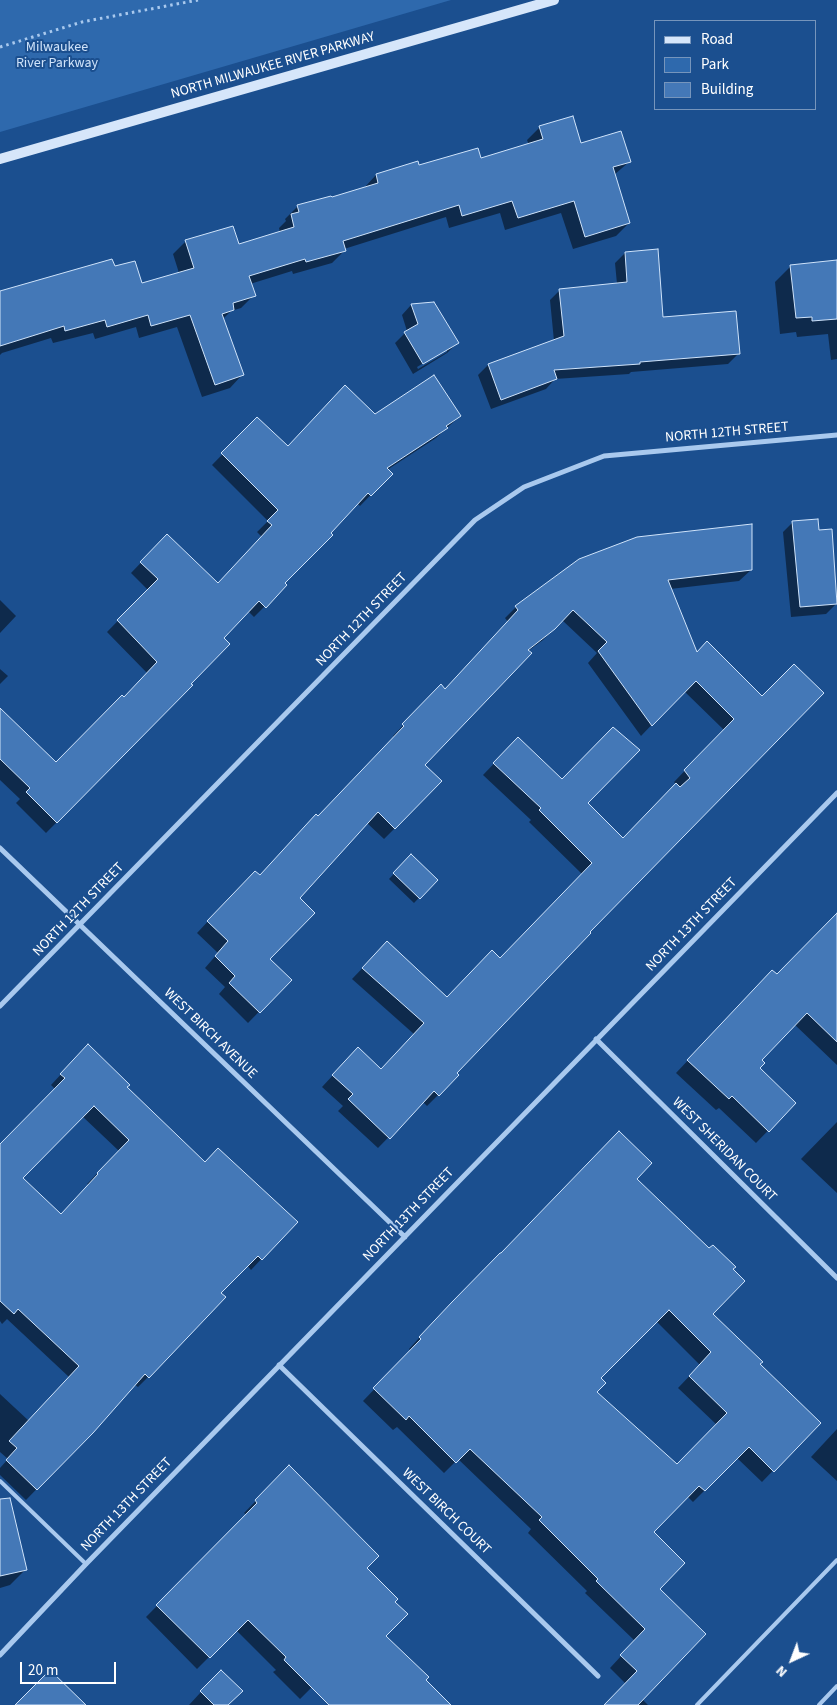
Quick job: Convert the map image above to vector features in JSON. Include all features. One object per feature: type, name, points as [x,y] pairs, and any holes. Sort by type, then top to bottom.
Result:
[{"type":"street","name":"NORTH MILWAUKEE RIVER PARKWAY","points":[[0,159],[554,0]]},
{"type":"street","name":"NORTH 12TH STREET","points":[[0,1006],[475,520],[524,487],[604,456],[837,434]]},
{"type":"street","name":"NORTH 13TH STREET","points":[[0,1655],[279,1365],[837,793]]},
{"type":"street","name":"WEST BIRCH AVENUE","points":[[0,848],[405,1236]]},
{"type":"street","name":"WEST SHERIDAN COURT","points":[[596,1039],[837,1278]]},
{"type":"street","name":"WEST BIRCH COURT","points":[[279,1365],[598,1676]]},
{"type":"lane","points":[[0,1481],[86,1564]]},
{"type":"lane","points":[[697,1705],[837,1560]]},
{"type":"lane","points":[[819,1705],[837,1686]]},
{"type":"path","points":[[174,0],[180,3]]},
{"type":"path","points":[[0,47],[82,22],[198,0]]},
{"type":"green space","name":"Milwaukee River Parkway","points":[[0,0],[451,0],[0,132]]},
{"type":"building","points":[[573,116],[581,143],[621,131],[631,162],[613,167],[630,223],[585,237],[574,201],[518,218],[512,201],[462,216],[459,205],[343,241],[346,251],[306,262],[305,259],[249,276],[256,296],[233,303],[234,310],[222,314],[244,375],[215,385],[190,315],[151,326],[148,315],[107,327],[105,320],[65,331],[64,326],[0,346],[0,291],[112,259],[115,266],[135,261],[142,283],[194,268],[185,240],[233,226],[239,244],[294,227],[291,214],[299,212],[297,205],[378,183],[376,174],[418,161],[419,165],[478,148],[481,158],[543,139],[539,126]]},
{"type":"building","points":[[658,249],[663,317],[736,311],[740,354],[554,370],[557,379],[501,400],[488,364],[564,336],[559,289],[627,282],[625,252]]},
{"type":"building","points":[[837,260],[837,319],[812,321],[812,317],[796,318],[790,265]]},
{"type":"building","points":[[434,302],[459,343],[423,364],[404,332],[418,324],[411,304]]},
{"type":"building","points":[[434,375],[461,416],[446,426],[448,428],[387,468],[393,474],[371,496],[368,493],[331,533],[333,535],[285,583],[287,585],[266,608],[259,601],[224,638],[230,644],[191,684],[193,685],[57,823],[26,792],[30,788],[0,759],[0,708],[56,762],[122,695],[124,697],[157,662],[117,620],[158,579],[140,562],[167,534],[218,583],[272,525],[267,521],[278,510],[221,453],[257,417],[288,446],[345,385],[375,414]]},
{"type":"building","points":[[818,519],[819,530],[832,529],[837,604],[800,607],[792,521]]},
{"type":"building","points":[[752,524],[752,570],[668,580],[697,652],[707,641],[762,696],[794,664],[824,693],[590,932],[457,1073],[459,1075],[439,1096],[434,1091],[390,1139],[348,1099],[353,1094],[332,1075],[358,1047],[381,1069],[424,1023],[362,968],[387,941],[447,997],[492,950],[500,958],[592,863],[539,810],[541,808],[493,763],[518,737],[562,779],[613,727],[640,750],[588,803],[623,838],[676,783],[680,787],[690,778],[684,770],[734,719],[696,681],[652,726],[598,651],[607,642],[573,610],[555,629],[528,650],[532,653],[425,765],[442,781],[395,829],[378,812],[300,898],[315,913],[270,959],[292,980],[260,1013],[229,983],[235,976],[215,956],[228,941],[207,921],[255,871],[260,875],[316,814],[318,816],[404,726],[402,724],[441,684],[445,689],[518,610],[515,606],[579,559],[637,537]]},
{"type":"building","points":[[411,854],[438,880],[420,899],[393,873]]},
{"type":"building","points":[[837,913],[837,1042],[807,1013],[762,1060],[765,1063],[760,1068],[796,1103],[769,1132],[732,1096],[729,1099],[687,1060],[772,970],[777,974]]},
{"type":"building","points":[[88,1044],[130,1085],[127,1087],[205,1162],[218,1148],[298,1222],[262,1260],[258,1256],[221,1293],[226,1297],[149,1378],[145,1374],[93,1433],[37,1490],[6,1460],[17,1448],[9,1441],[79,1366],[18,1309],[14,1314],[0,1301],[0,1144],[65,1078],[60,1074]],"holes":[[[94,1106],[129,1140],[61,1214],[23,1178]]]},
{"type":"building","points":[[619,1131],[652,1163],[637,1179],[709,1248],[713,1245],[736,1267],[733,1269],[745,1281],[713,1314],[763,1362],[760,1364],[821,1423],[774,1472],[749,1447],[705,1491],[699,1486],[654,1532],[685,1563],[660,1589],[706,1634],[638,1705],[604,1705],[637,1671],[620,1655],[645,1629],[596,1581],[598,1579],[539,1520],[542,1517],[470,1449],[456,1463],[409,1416],[406,1420],[373,1388],[421,1339],[419,1337],[452,1302]],"holes":[[[669,1310],[711,1352],[689,1376],[727,1413],[677,1464],[597,1392],[606,1383],[601,1378]]]},
{"type":"building","points":[[289,1465],[379,1556],[367,1568],[398,1599],[395,1602],[408,1614],[386,1636],[429,1677],[426,1680],[451,1705],[329,1705],[284,1660],[286,1657],[248,1620],[210,1658],[156,1605],[257,1503],[255,1500]]},
{"type":"building","points":[[10,1498],[27,1570],[0,1576],[0,1499]]},
{"type":"building","points":[[50,1670],[86,1705],[15,1705]]},
{"type":"building","points":[[221,1670],[243,1691],[228,1705],[214,1705],[200,1691]]}]
